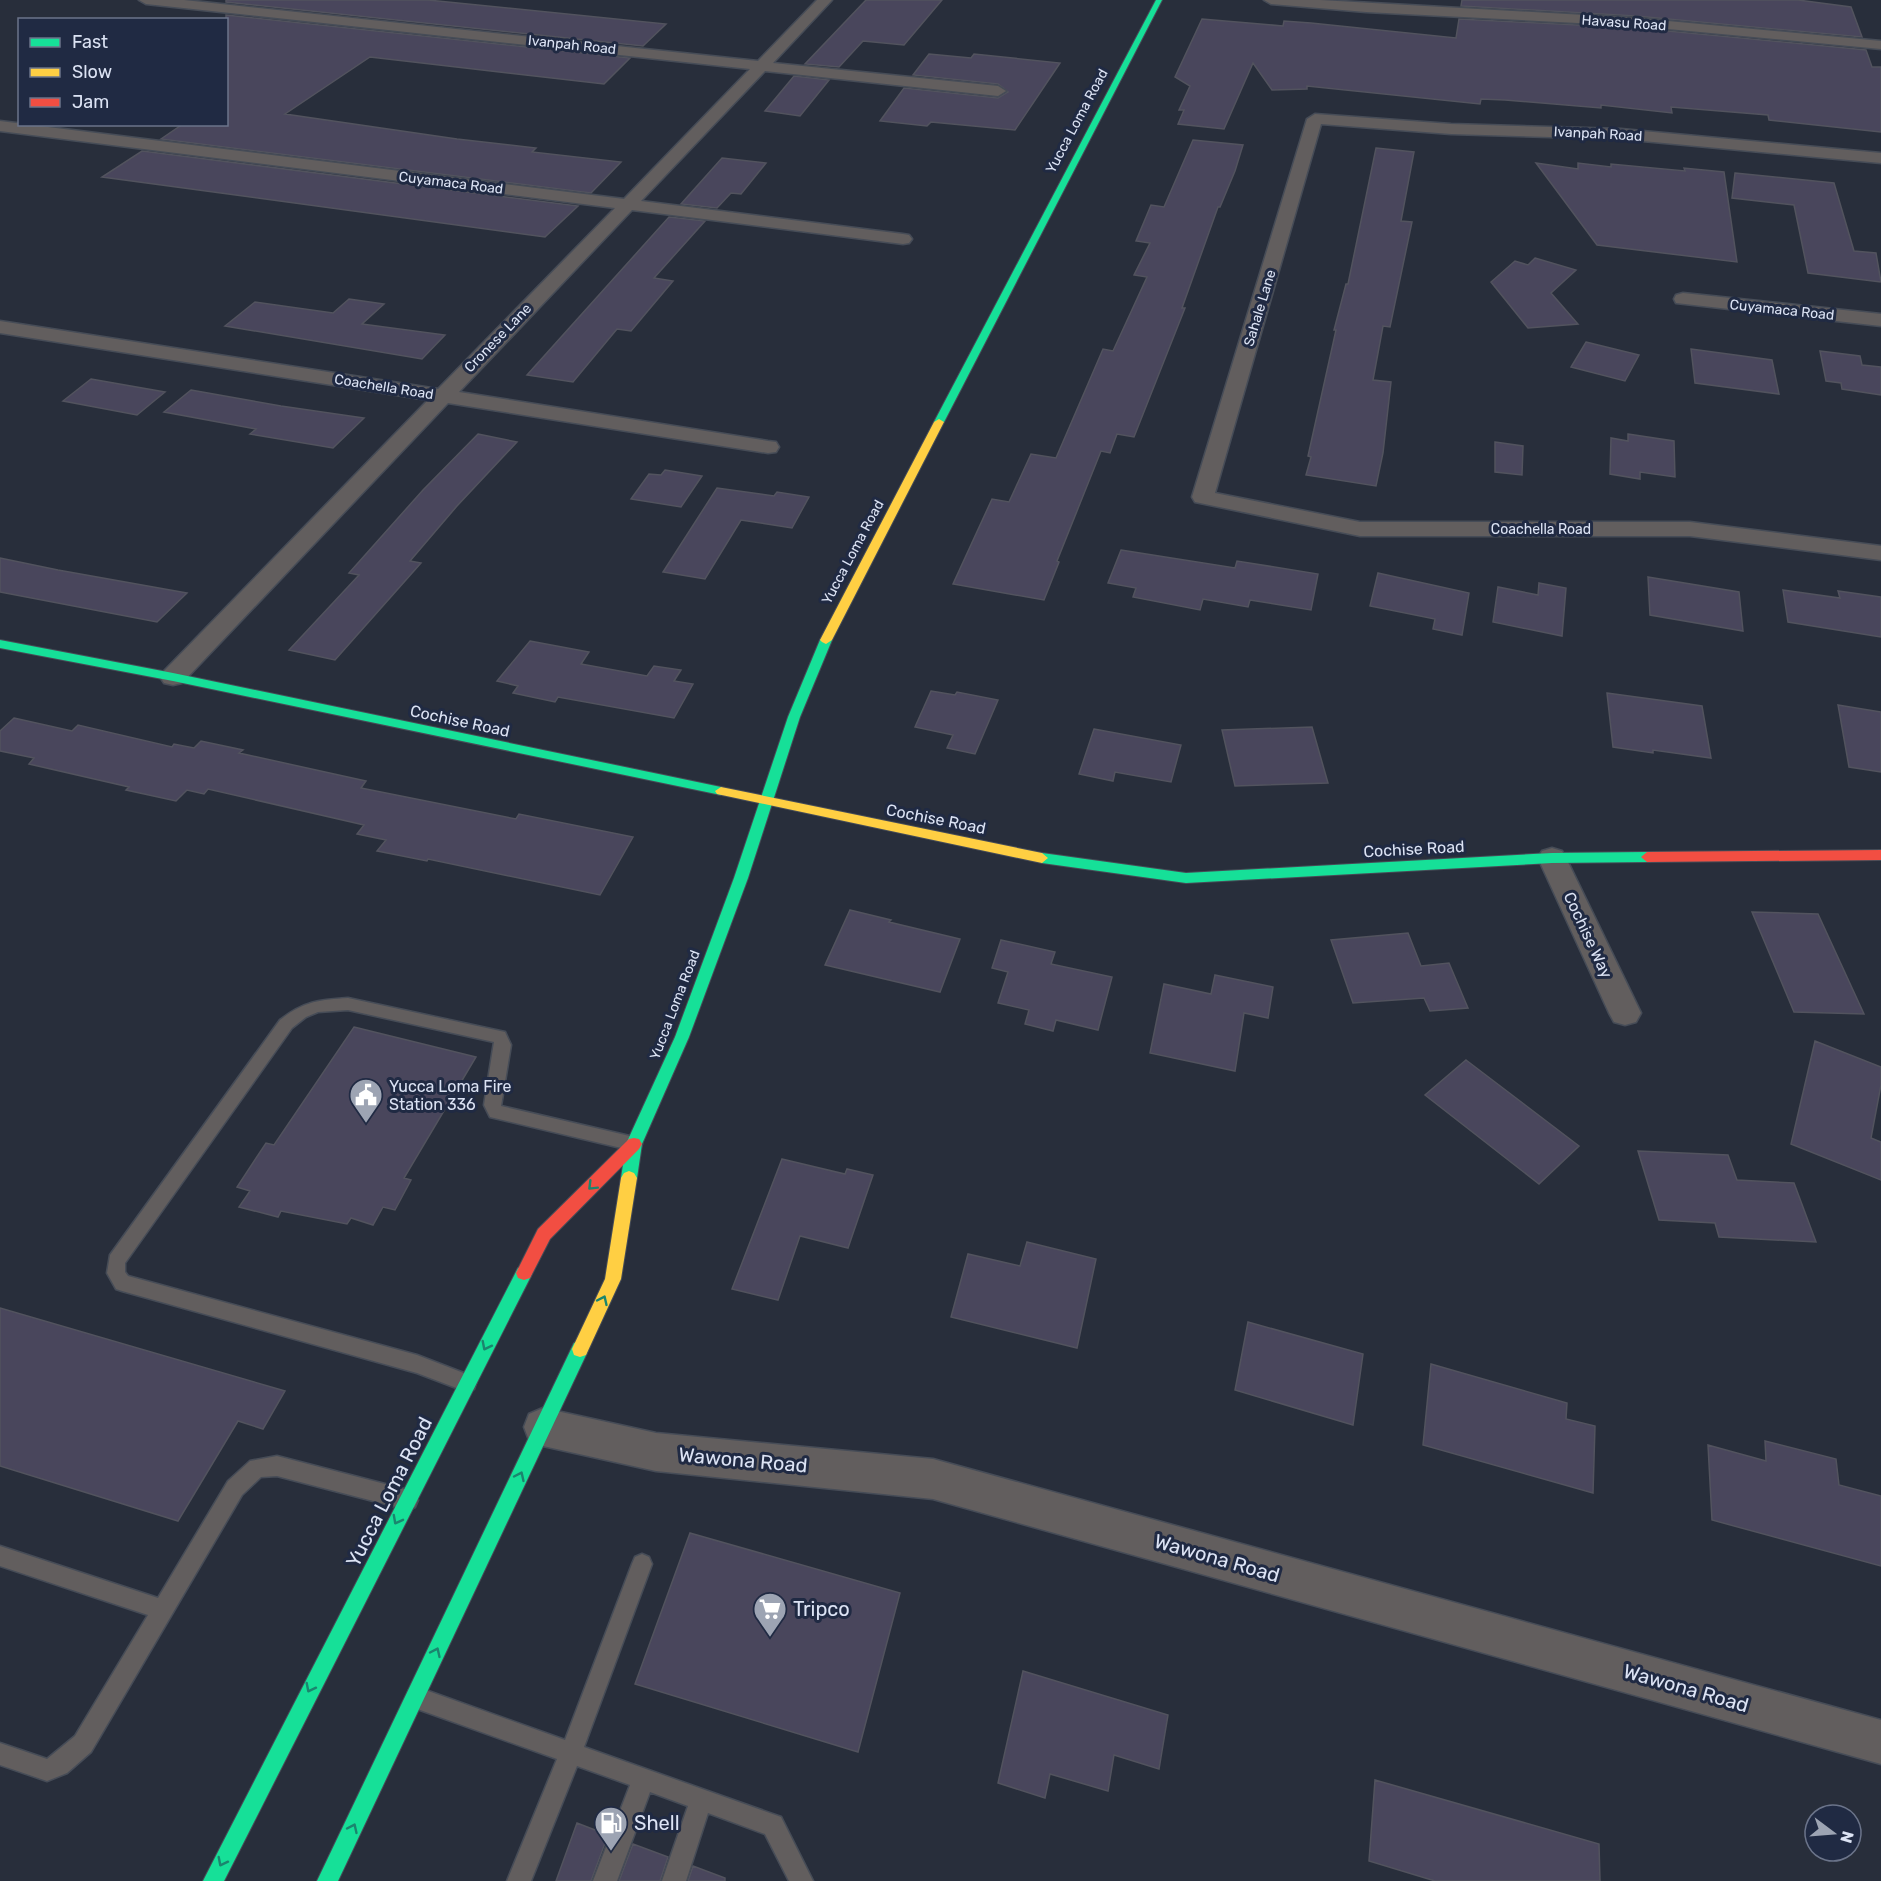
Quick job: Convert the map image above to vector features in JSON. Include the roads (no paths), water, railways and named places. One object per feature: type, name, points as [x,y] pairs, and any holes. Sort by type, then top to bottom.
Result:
[{"type":"main road","name":"Yucca Loma Road","points":[[327,1881],[613,1279],[634,1144],[682,1037],[767,802],[794,717],[824,643],[1159,0]]},
{"type":"main road","name":"Cochise Road","points":[[0,644],[173,677],[1062,862],[1186,878],[1552,858],[1881,855]]},
{"type":"main road","name":"Yucca Loma Road","points":[[213,1881],[544,1234],[634,1144]]},
{"type":"street","name":"Ivanpah Road","points":[[146,0],[998,91]]},
{"type":"street","name":"Cronese Lane","points":[[173,677],[825,0]]},
{"type":"street","name":"Havasu Road","points":[[1271,0],[1636,22],[1881,45]]},
{"type":"street","name":"Ivanpah Road","points":[[1315,119],[1451,129],[1621,134],[1881,158]]},
{"type":"street","name":"Sahale Lane","points":[[1203,497],[1315,119]]},
{"type":"street","name":"Cuyamaca Road","points":[[0,126],[903,239]]},
{"type":"street","name":"Cuyamaca Road","points":[[1683,299],[1881,320]]},
{"type":"street","name":"Coachella Road","points":[[0,327],[768,447]]},
{"type":"street","name":"Coachella Road","points":[[1203,497],[1360,529],[1690,530],[1881,553]]},
{"type":"street","name":"Cochise Way","points":[[1552,858],[1625,1013]]},
{"type":"street","name":"Wawona Road","points":[[543,1427],[656,1452],[933,1479],[1881,1742]]},
{"type":"lane","points":[[467,1383],[417,1364],[122,1283],[116,1273],[116,1262],[286,1024],[300,1013],[316,1006],[348,1004],[499,1037],[503,1045],[492,1105],[496,1112],[634,1144]]},
{"type":"lane","points":[[0,1754],[47,1770],[70,1757],[83,1744],[235,1488],[257,1468],[277,1466],[408,1500]]},
{"type":"lane","points":[[0,1556],[163,1610]]},
{"type":"lane","points":[[519,1881],[571,1753],[642,1564]]},
{"type":"lane","points":[[415,1697],[774,1825],[801,1881]]},
{"type":"lane","points":[[605,1881],[644,1778]]},
{"type":"lane","points":[[674,1881],[702,1799]]},
{"type":"place","name":"Yucca Loma Fire Station 336","points":[[366,1124]]},
{"type":"place","name":"Tripco","points":[[770,1638]]},
{"type":"place","name":"Shell","points":[[611,1852]]}]
